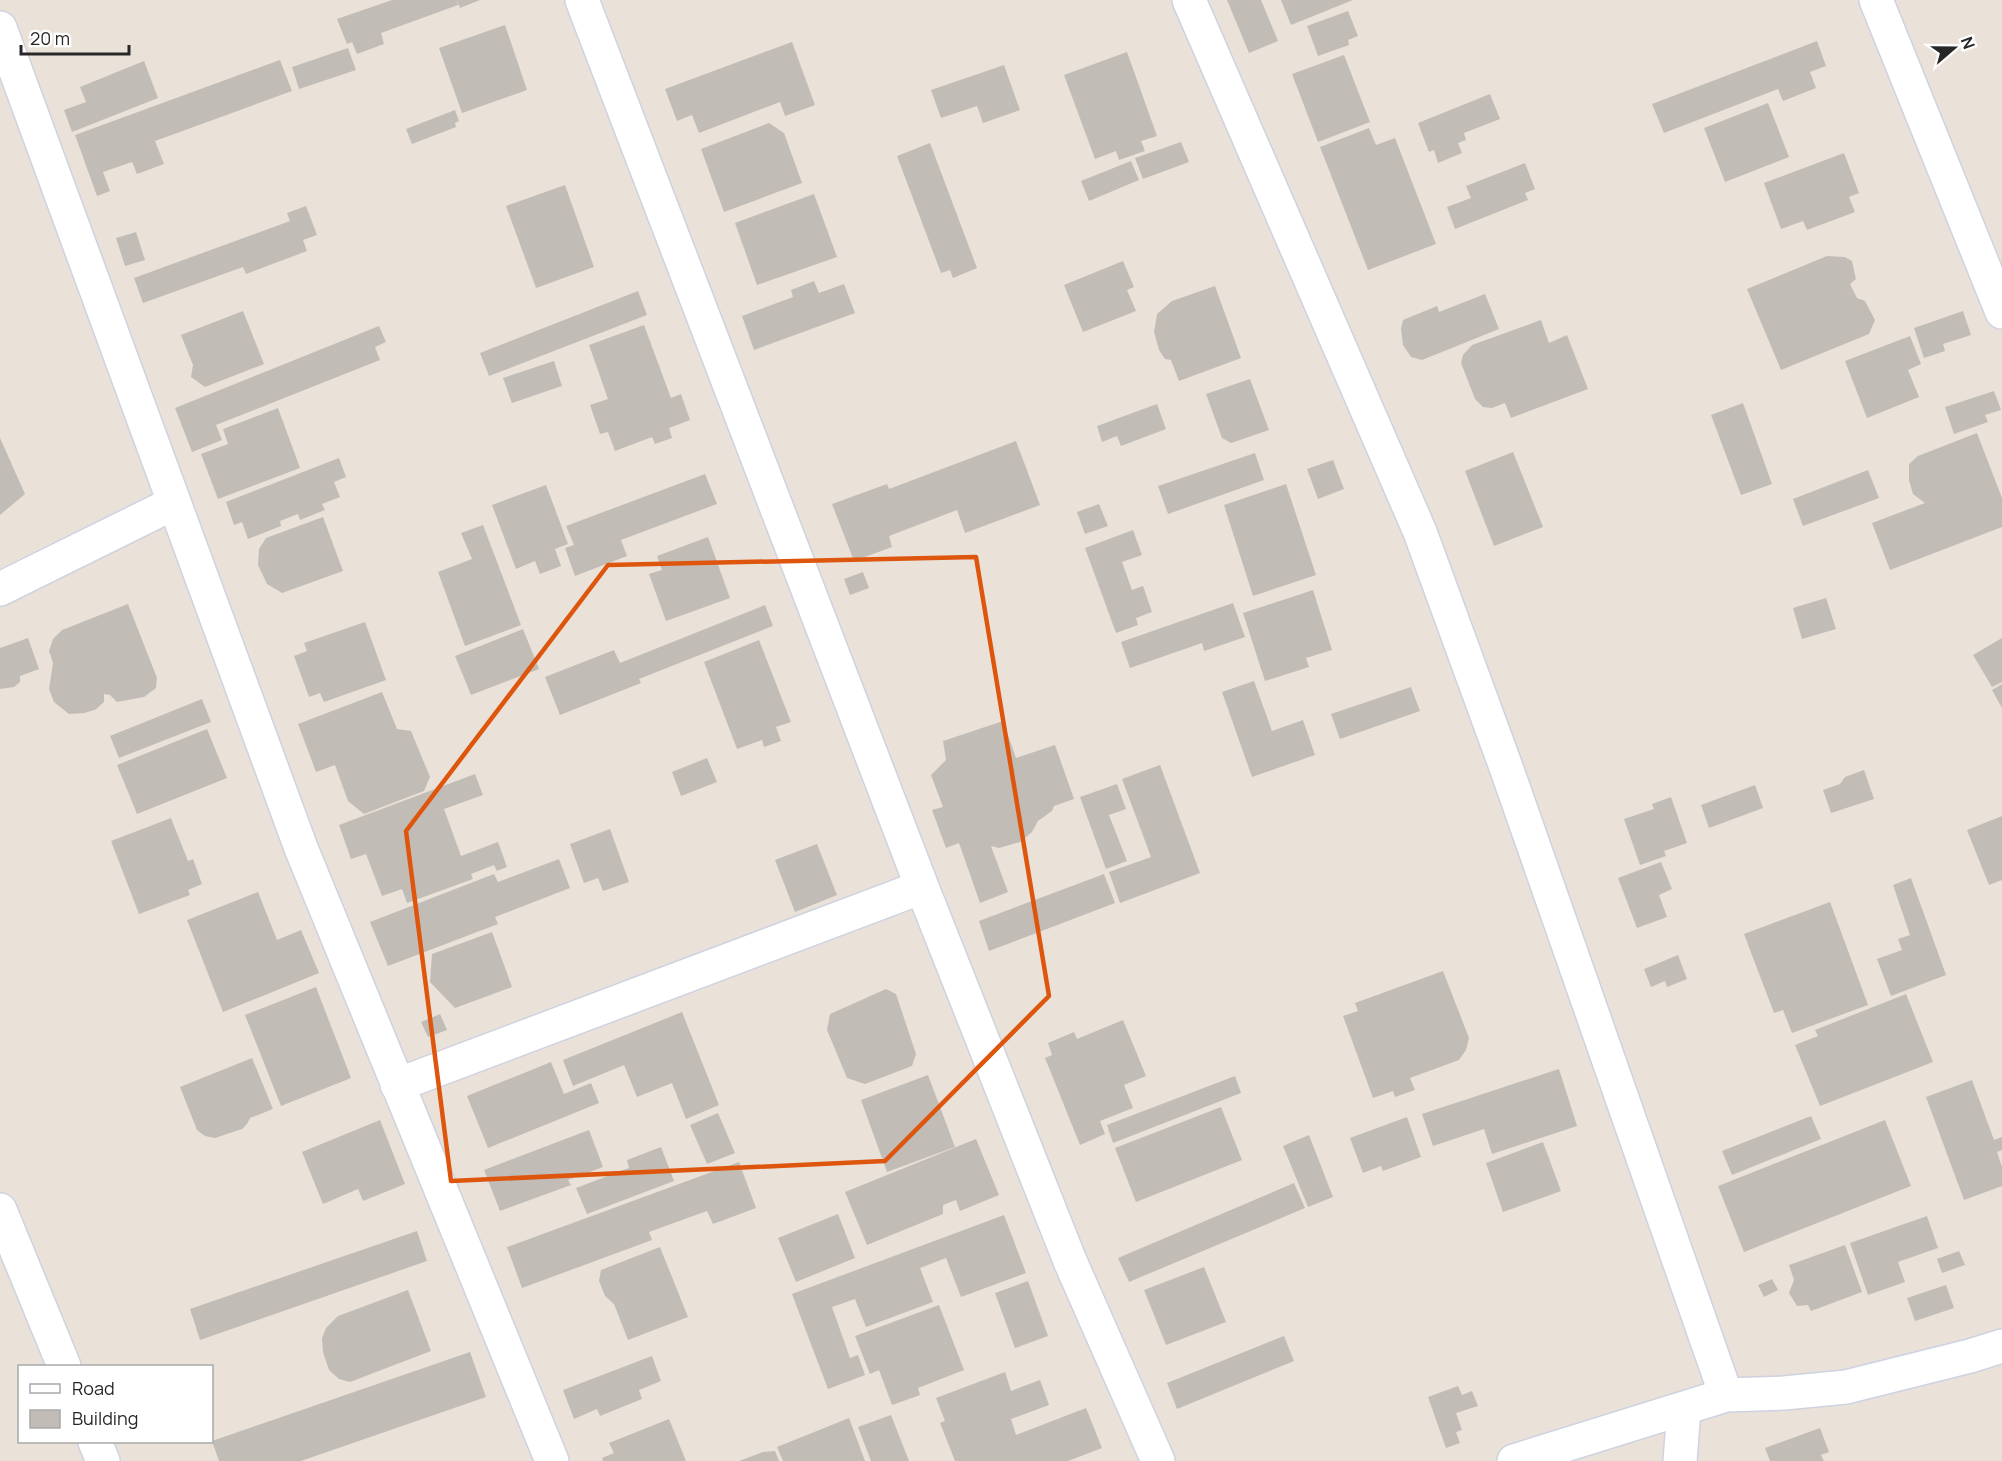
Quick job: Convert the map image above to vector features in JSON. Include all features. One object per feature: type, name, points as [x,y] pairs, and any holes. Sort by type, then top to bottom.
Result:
[{"type":"street","points":[[582,0],[922,887],[1070,1261],[1158,1461]]},
{"type":"street","points":[[1189,0],[1420,532],[1507,770],[1726,1395]]},
{"type":"street","points":[[1876,0],[2002,312]]},
{"type":"street","points":[[0,28],[301,848],[552,1461]]},
{"type":"street","points":[[0,589],[174,503]]},
{"type":"street","points":[[397,1085],[922,887]]},
{"type":"street","points":[[0,1210],[64,1365]]},
{"type":"street","points":[[1514,1461],[1726,1395],[1784,1393],[1846,1387],[2002,1346]]},
{"type":"street","points":[[1680,1461],[1684,1408]]},
{"type":"street","points":[[95,1443],[103,1461]]},
{"type":"highlighted area","points":[[976,557],[1049,996],[885,1161],[451,1181],[406,831],[608,565]]},
{"type":"building","points":[[392,0],[457,0],[458,5],[381,33],[384,44],[357,54],[352,42],[347,44],[337,19]]},
{"type":"building","points":[[457,0],[480,0],[460,8]]},
{"type":"building","points":[[1227,0],[1261,0],[1278,41],[1249,53]]},
{"type":"building","points":[[1281,0],[1353,0],[1291,25]]},
{"type":"building","points":[[1348,11],[1358,36],[1348,40],[1349,45],[1318,56],[1307,26]]},
{"type":"building","points":[[505,25],[527,90],[462,113],[439,48]]},
{"type":"building","points":[[1817,41],[1826,66],[1810,72],[1816,88],[1783,101],[1778,89],[1664,133],[1652,104]]},
{"type":"building","points":[[792,42],[815,105],[785,116],[780,102],[699,133],[692,115],[677,121],[665,89]]},
{"type":"building","points":[[348,48],[356,70],[299,89],[292,67]]},
{"type":"building","points":[[1127,52],[1157,136],[1141,141],[1145,151],[1119,160],[1116,151],[1095,159],[1064,75]]},
{"type":"building","points":[[1344,55],[1370,122],[1318,142],[1292,74]]},
{"type":"building","points":[[280,60],[292,91],[155,141],[164,164],[137,174],[132,162],[103,172],[110,191],[97,196],[75,135]]},
{"type":"building","points":[[144,61],[158,98],[72,132],[64,110],[86,102],[80,87]]},
{"type":"building","points":[[1004,65],[1020,110],[983,123],[977,106],[941,118],[931,90]]},
{"type":"building","points":[[1490,94],[1500,119],[1464,133],[1466,140],[1458,143],[1462,153],[1438,163],[1434,150],[1429,152],[1418,123]]},
{"type":"building","points":[[1768,103],[1789,157],[1725,182],[1704,128]]},
{"type":"building","points":[[455,110],[459,121],[455,123],[456,127],[412,144],[406,129]]},
{"type":"building","points":[[769,123],[784,133],[802,183],[724,212],[701,149]]},
{"type":"building","points":[[1369,128],[1376,145],[1395,138],[1436,244],[1368,270],[1320,147]]},
{"type":"building","points":[[1181,142],[1189,162],[1143,179],[1135,158]]},
{"type":"building","points":[[930,143],[977,268],[953,278],[950,270],[941,273],[897,156]]},
{"type":"building","points":[[1844,153],[1859,193],[1849,197],[1855,212],[1807,230],[1803,221],[1781,229],[1764,183]]},
{"type":"building","points":[[1131,161],[1139,180],[1089,201],[1081,181]]},
{"type":"building","points":[[1525,163],[1535,189],[1525,193],[1528,200],[1455,229],[1447,207],[1471,198],[1466,186]]},
{"type":"building","points":[[565,185],[594,267],[536,288],[506,206]]},
{"type":"building","points":[[814,194],[837,257],[757,285],[735,223]]},
{"type":"building","points":[[306,206],[317,235],[303,240],[307,251],[246,274],[243,267],[143,303],[134,278],[290,221],[287,213]]},
{"type":"building","points":[[136,232],[145,260],[125,266],[116,238]]},
{"type":"building","points":[[1827,256],[1845,257],[1852,261],[1856,279],[1850,284],[1857,298],[1865,301],[1875,320],[1869,334],[1781,370],[1747,289]]},
{"type":"building","points":[[1123,261],[1134,287],[1127,290],[1136,311],[1083,332],[1064,285]]},
{"type":"building","points":[[814,281],[819,293],[844,284],[855,313],[754,350],[742,316],[793,297],[791,290]]},
{"type":"building","points":[[1215,286],[1241,358],[1179,381],[1171,360],[1165,359],[1159,350],[1154,332],[1157,314],[1172,301]]},
{"type":"building","points":[[638,291],[647,315],[489,376],[480,353]]},
{"type":"building","points":[[1485,294],[1499,329],[1422,360],[1411,357],[1403,345],[1401,329],[1403,320],[1437,306],[1439,312]]},
{"type":"building","points":[[243,311],[264,364],[205,387],[191,377],[193,365],[181,335]]},
{"type":"building","points":[[1963,311],[1971,335],[1943,344],[1945,351],[1924,358],[1914,328]]},
{"type":"building","points":[[1541,320],[1549,343],[1567,335],[1588,389],[1511,418],[1505,403],[1492,408],[1483,407],[1475,399],[1461,363],[1463,355],[1472,345]]},
{"type":"building","points":[[644,325],[671,398],[681,394],[690,420],[669,428],[672,438],[655,444],[652,437],[615,451],[608,432],[600,434],[590,405],[608,399],[589,345]]},
{"type":"building","points":[[379,326],[386,342],[375,347],[380,360],[216,425],[222,440],[192,452],[175,408]]},
{"type":"building","points":[[1910,336],[1921,364],[1908,370],[1919,397],[1867,418],[1845,361]]},
{"type":"building","points":[[554,361],[562,386],[512,403],[503,378]]},
{"type":"building","points":[[1250,379],[1269,430],[1231,443],[1222,438],[1206,394]]},
{"type":"building","points":[[1994,391],[2001,410],[1985,415],[1988,422],[1954,434],[1945,407]]},
{"type":"building","points":[[1743,403],[1772,484],[1741,495],[1711,415]]},
{"type":"building","points":[[1157,404],[1166,429],[1121,446],[1117,436],[1102,442],[1097,426]]},
{"type":"building","points":[[278,408],[300,468],[218,499],[201,454],[228,444],[223,429]]},
{"type":"building","points":[[1977,433],[2002,498],[2002,527],[1890,570],[1872,523],[1925,503],[1913,494],[1909,480],[1909,464],[1918,456]]},
{"type":"building","points":[[0,438],[25,494],[0,515]]},
{"type":"building","points":[[1016,441],[1040,505],[965,533],[957,510],[889,536],[892,547],[854,561],[832,504],[887,484],[889,489]]},
{"type":"building","points":[[1513,452],[1543,527],[1494,546],[1465,471]]},
{"type":"building","points":[[1255,453],[1264,480],[1168,514],[1158,486]]},
{"type":"building","points":[[339,458],[346,477],[334,482],[340,497],[322,504],[325,510],[300,520],[298,514],[280,521],[281,526],[248,539],[242,522],[234,525],[226,502]]},
{"type":"building","points":[[1333,460],[1344,489],[1318,499],[1307,469]]},
{"type":"building","points":[[1868,470],[1879,498],[1803,526],[1793,499]]},
{"type":"building","points":[[705,474],[717,504],[621,540],[627,556],[575,576],[565,548],[574,545],[566,526]]},
{"type":"building","points":[[1286,484],[1316,575],[1253,596],[1224,505]]},
{"type":"building","points":[[546,485],[568,544],[555,549],[561,566],[540,574],[535,561],[516,569],[492,505]]},
{"type":"building","points":[[1099,504],[1108,526],[1085,534],[1077,512]]},
{"type":"building","points":[[323,517],[343,571],[282,593],[267,584],[258,565],[259,549],[266,538]]},
{"type":"building","points":[[483,525],[521,625],[465,646],[438,572],[472,559],[461,533]]},
{"type":"building","points":[[1133,530],[1142,555],[1122,562],[1132,590],[1143,586],[1152,612],[1136,618],[1138,625],[1116,633],[1085,548]]},
{"type":"building","points":[[708,537],[730,598],[666,621],[649,574],[662,570],[657,556]]},
{"type":"building","points":[[863,572],[869,588],[850,595],[844,579]]},
{"type":"building","points":[[1313,590],[1332,650],[1306,658],[1309,667],[1265,681],[1243,613]]},
{"type":"building","points":[[1826,598],[1836,629],[1802,639],[1793,608]]},
{"type":"building","points":[[1233,603],[1245,637],[1204,651],[1202,643],[1130,668],[1121,642]]},
{"type":"building","points":[[128,604],[157,678],[156,688],[144,697],[117,702],[110,695],[104,694],[104,702],[95,710],[69,714],[54,702],[49,689],[53,663],[49,651],[53,639],[62,630]]},
{"type":"building","points":[[765,605],[773,626],[639,679],[641,683],[560,715],[545,677],[614,650],[620,663]]},
{"type":"building","points":[[365,622],[386,680],[324,702],[320,693],[309,697],[294,656],[307,651],[304,643]]},
{"type":"building","points":[[523,629],[539,669],[471,695],[455,656]]},
{"type":"building","points":[[28,638],[39,669],[20,676],[20,682],[14,687],[0,689],[0,648]]},
{"type":"building","points":[[2002,638],[2002,682],[1992,687],[1973,655]]},
{"type":"building","points":[[759,640],[791,722],[776,727],[781,741],[764,747],[762,740],[737,749],[704,662]]},
{"type":"building","points":[[1254,681],[1272,731],[1303,720],[1315,755],[1252,777],[1222,692]]},
{"type":"building","points":[[2002,684],[2002,708],[1992,690]]},
{"type":"building","points":[[1411,687],[1420,711],[1340,739],[1331,714]]},
{"type":"building","points":[[382,692],[397,729],[411,731],[430,777],[424,791],[364,814],[348,801],[335,765],[316,772],[298,724]]},
{"type":"building","points":[[202,699],[211,722],[119,758],[110,736]]},
{"type":"building","points":[[1003,721],[1016,758],[1055,745],[1074,799],[1054,806],[1052,811],[1038,821],[1032,832],[1020,842],[999,848],[991,846],[1008,892],[980,903],[959,843],[946,848],[932,810],[943,807],[931,775],[946,760],[943,741]]},
{"type":"building","points":[[207,729],[227,778],[137,814],[117,765]]},
{"type":"building","points":[[707,758],[717,782],[681,796],[672,772]]},
{"type":"building","points":[[1160,765],[1200,873],[1120,903],[1109,872],[1151,857],[1122,779]]},
{"type":"building","points":[[1864,770],[1874,799],[1831,813],[1823,790],[1840,784],[1845,777]]},
{"type":"building","points":[[475,774],[483,795],[444,809],[461,856],[498,842],[507,867],[497,871],[494,865],[471,874],[473,879],[407,903],[402,889],[382,896],[366,854],[351,859],[339,825]]},
{"type":"building","points":[[1117,784],[1126,809],[1109,815],[1127,861],[1106,869],[1080,797]]},
{"type":"building","points":[[1755,785],[1763,808],[1709,828],[1701,805]]},
{"type":"building","points":[[1671,797],[1687,843],[1664,851],[1666,856],[1640,865],[1624,819],[1654,809],[1652,804]]},
{"type":"building","points":[[2002,816],[2002,880],[1989,885],[1967,830]]},
{"type":"building","points":[[171,818],[188,861],[193,859],[202,884],[188,890],[190,895],[139,914],[111,841]]},
{"type":"building","points":[[610,829],[629,882],[603,891],[598,878],[584,883],[570,844]]},
{"type":"building","points":[[817,844],[837,895],[795,912],[775,860]]},
{"type":"building","points":[[559,859],[570,888],[495,917],[498,924],[388,966],[370,922],[494,874],[498,882]]},
{"type":"building","points":[[1661,862],[1672,889],[1659,895],[1667,917],[1637,928],[1618,878]]},
{"type":"building","points":[[1104,874],[1115,903],[989,951],[979,921]]},
{"type":"building","points":[[1911,878],[1946,975],[1891,996],[1877,959],[1902,950],[1898,939],[1910,935],[1893,885]]},
{"type":"building","points":[[258,892],[277,940],[301,930],[319,973],[223,1012],[187,920]]},
{"type":"building","points":[[1830,902],[1868,1005],[1792,1033],[1783,1010],[1774,1013],[1744,934]]},
{"type":"building","points":[[492,932],[512,987],[455,1008],[430,982],[432,954]]},
{"type":"building","points":[[1678,955],[1687,979],[1667,987],[1665,981],[1651,987],[1644,969]]},
{"type":"building","points":[[1443,971],[1469,1038],[1466,1050],[1459,1060],[1410,1078],[1415,1090],[1395,1097],[1393,1091],[1373,1098],[1343,1016],[1358,1011],[1355,1003]]},
{"type":"building","points":[[316,987],[351,1078],[281,1106],[245,1015]]},
{"type":"building","points":[[886,989],[896,994],[916,1054],[912,1066],[865,1084],[847,1078],[827,1030],[830,1014]]},
{"type":"building","points":[[1906,994],[1933,1062],[1820,1106],[1795,1045],[1818,1036],[1815,1030]]},
{"type":"building","points":[[682,1012],[719,1105],[686,1119],[672,1083],[637,1097],[624,1065],[573,1086],[563,1060]]},
{"type":"building","points":[[440,1014],[447,1030],[428,1037],[421,1022]]},
{"type":"building","points":[[1123,1020],[1146,1076],[1124,1085],[1133,1108],[1100,1121],[1105,1134],[1080,1145],[1045,1058],[1052,1055],[1048,1043],[1074,1032],[1077,1039]]},
{"type":"building","points":[[252,1058],[273,1109],[250,1118],[242,1129],[215,1138],[205,1136],[197,1130],[180,1087]]},
{"type":"building","points":[[551,1062],[564,1094],[591,1083],[599,1103],[488,1148],[467,1096]]},
{"type":"building","points":[[1559,1069],[1577,1126],[1492,1154],[1484,1129],[1433,1146],[1422,1114]]},
{"type":"building","points":[[928,1075],[955,1147],[887,1172],[861,1100]]},
{"type":"building","points":[[1235,1076],[1241,1093],[1113,1143],[1107,1125]]},
{"type":"building","points":[[1972,1080],[1994,1140],[2002,1137],[2002,1150],[1997,1152],[2002,1167],[2002,1186],[1964,1200],[1926,1097]]},
{"type":"building","points":[[1221,1107],[1242,1160],[1136,1202],[1115,1148]]},
{"type":"building","points":[[718,1113],[735,1153],[707,1164],[690,1125]]},
{"type":"building","points":[[1811,1116],[1821,1139],[1732,1175],[1722,1151]]},
{"type":"building","points":[[1407,1117],[1421,1157],[1383,1171],[1381,1166],[1363,1173],[1350,1138]]},
{"type":"building","points":[[380,1120],[405,1184],[363,1201],[358,1189],[323,1204],[302,1152]]},
{"type":"building","points":[[1885,1120],[1911,1186],[1744,1252],[1718,1186]]},
{"type":"building","points":[[589,1130],[603,1167],[568,1180],[571,1185],[500,1211],[484,1170]]},
{"type":"building","points":[[1309,1135],[1333,1197],[1308,1207],[1283,1146]]},
{"type":"building","points":[[976,1139],[999,1195],[960,1211],[956,1200],[943,1205],[943,1214],[867,1245],[845,1192]]},
{"type":"building","points":[[1543,1142],[1561,1191],[1503,1212],[1486,1163]]},
{"type":"building","points":[[661,1147],[674,1181],[587,1214],[576,1188],[629,1168],[627,1160]]},
{"type":"building","points":[[739,1162],[756,1208],[713,1224],[707,1211],[649,1232],[652,1240],[522,1288],[507,1247]]},
{"type":"building","points":[[1294,1183],[1305,1208],[1129,1282],[1118,1258]]},
{"type":"building","points":[[838,1214],[855,1258],[796,1282],[778,1238]]},
{"type":"building","points":[[1004,1215],[1026,1273],[961,1297],[946,1258],[920,1268],[933,1302],[866,1327],[855,1299],[832,1307],[850,1358],[858,1355],[865,1375],[828,1389],[792,1294]]},
{"type":"building","points":[[1927,1216],[1938,1248],[1898,1262],[1905,1282],[1868,1295],[1850,1243]]},
{"type":"building","points":[[417,1231],[427,1261],[200,1340],[190,1309]]},
{"type":"building","points":[[1845,1245],[1862,1292],[1811,1311],[1808,1305],[1797,1306],[1789,1293],[1794,1280],[1789,1265]]},
{"type":"building","points":[[660,1247],[688,1317],[628,1340],[614,1304],[605,1296],[599,1281],[601,1270]]},
{"type":"building","points":[[1959,1251],[1965,1265],[1942,1273],[1937,1259]]},
{"type":"building","points":[[1204,1267],[1226,1322],[1166,1345],[1144,1290]]},
{"type":"building","points":[[1772,1279],[1778,1290],[1764,1297],[1758,1285]]},
{"type":"building","points":[[1028,1281],[1048,1336],[1015,1348],[995,1293]]},
{"type":"building","points":[[1946,1285],[1954,1308],[1915,1321],[1907,1298]]},
{"type":"building","points":[[408,1290],[431,1351],[350,1382],[339,1379],[329,1370],[323,1352],[322,1338],[326,1328],[338,1316]]},
{"type":"building","points":[[939,1305],[964,1370],[918,1388],[920,1395],[892,1405],[879,1370],[870,1374],[855,1336]]},
{"type":"building","points":[[1284,1336],[1294,1361],[1177,1409],[1167,1383]]},
{"type":"building","points":[[470,1352],[486,1397],[301,1461],[219,1461],[213,1441]]},
{"type":"building","points":[[652,1356],[661,1381],[639,1390],[642,1399],[600,1416],[597,1409],[574,1419],[563,1390]]},
{"type":"building","points":[[1005,1372],[1011,1391],[1040,1380],[1049,1405],[1011,1419],[1016,1435],[1086,1408],[1102,1448],[1068,1461],[955,1461],[940,1423],[945,1421],[936,1398]]},
{"type":"building","points":[[1458,1386],[1462,1395],[1472,1391],[1478,1406],[1456,1413],[1462,1430],[1456,1432],[1460,1443],[1446,1448],[1428,1397]]},
{"type":"building","points":[[891,1415],[909,1461],[871,1461],[858,1427]]},
{"type":"building","points":[[849,1418],[865,1461],[783,1461],[777,1447]]},
{"type":"building","points":[[669,1419],[686,1461],[603,1461],[602,1458],[614,1453],[609,1443]]},
{"type":"building","points":[[1820,1428],[1829,1452],[1821,1455],[1824,1461],[1770,1461],[1765,1448]]},
{"type":"building","points":[[775,1451],[779,1461],[739,1461],[763,1452]]}]
